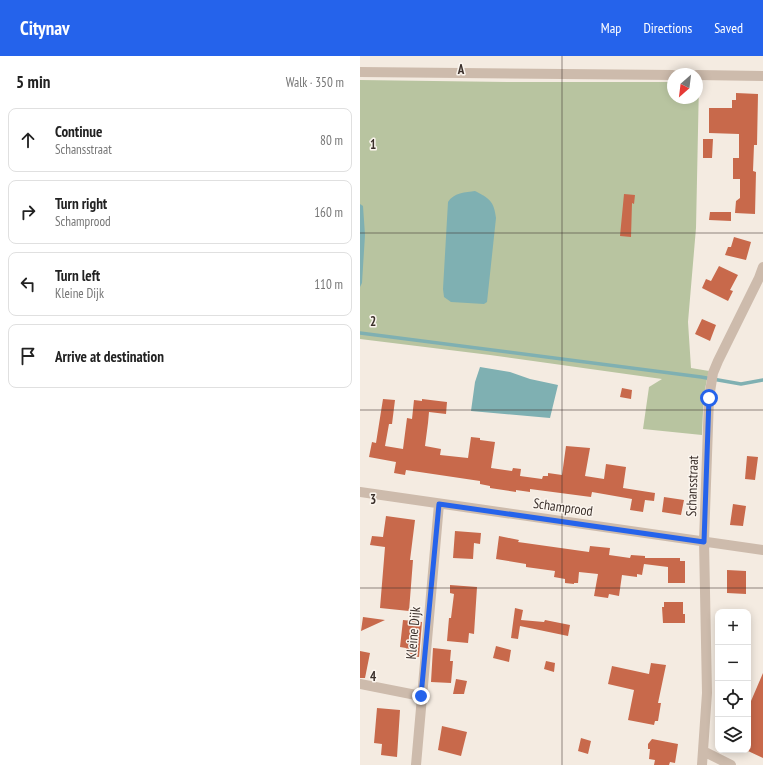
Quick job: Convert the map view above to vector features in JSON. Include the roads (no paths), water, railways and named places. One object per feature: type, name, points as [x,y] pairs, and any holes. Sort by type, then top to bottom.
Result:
[{"type":"street","points":[[360,72],[667,75]]},
{"type":"street","points":[[703,75],[763,76]]},
{"type":"street","name":"Schansstraat","points":[[702,765],[707,693],[704,542],[709,398],[712,378],[718,361],[760,278],[763,267]]},
{"type":"street","name":"Schamprood","points":[[360,492],[763,550]]},
{"type":"street","name":"Kleine Dijk","points":[[416,765],[439,504]]},
{"type":"street","points":[[360,684],[421,696]]},
{"type":"street","points":[[703,751],[731,765]]},
{"type":"water","points":[[475,191],[490,201],[494,208],[496,218],[487,302],[484,304],[451,302],[444,297],[443,289],[448,202],[456,195]]},
{"type":"water","points":[[360,204],[363,206],[365,235],[362,283],[360,287]]},
{"type":"water","points":[[480,367],[510,372],[530,379],[558,385],[550,418],[471,411],[475,382]]},
{"type":"waterway","points":[[360,333],[701,377],[741,384],[763,380]]}]
